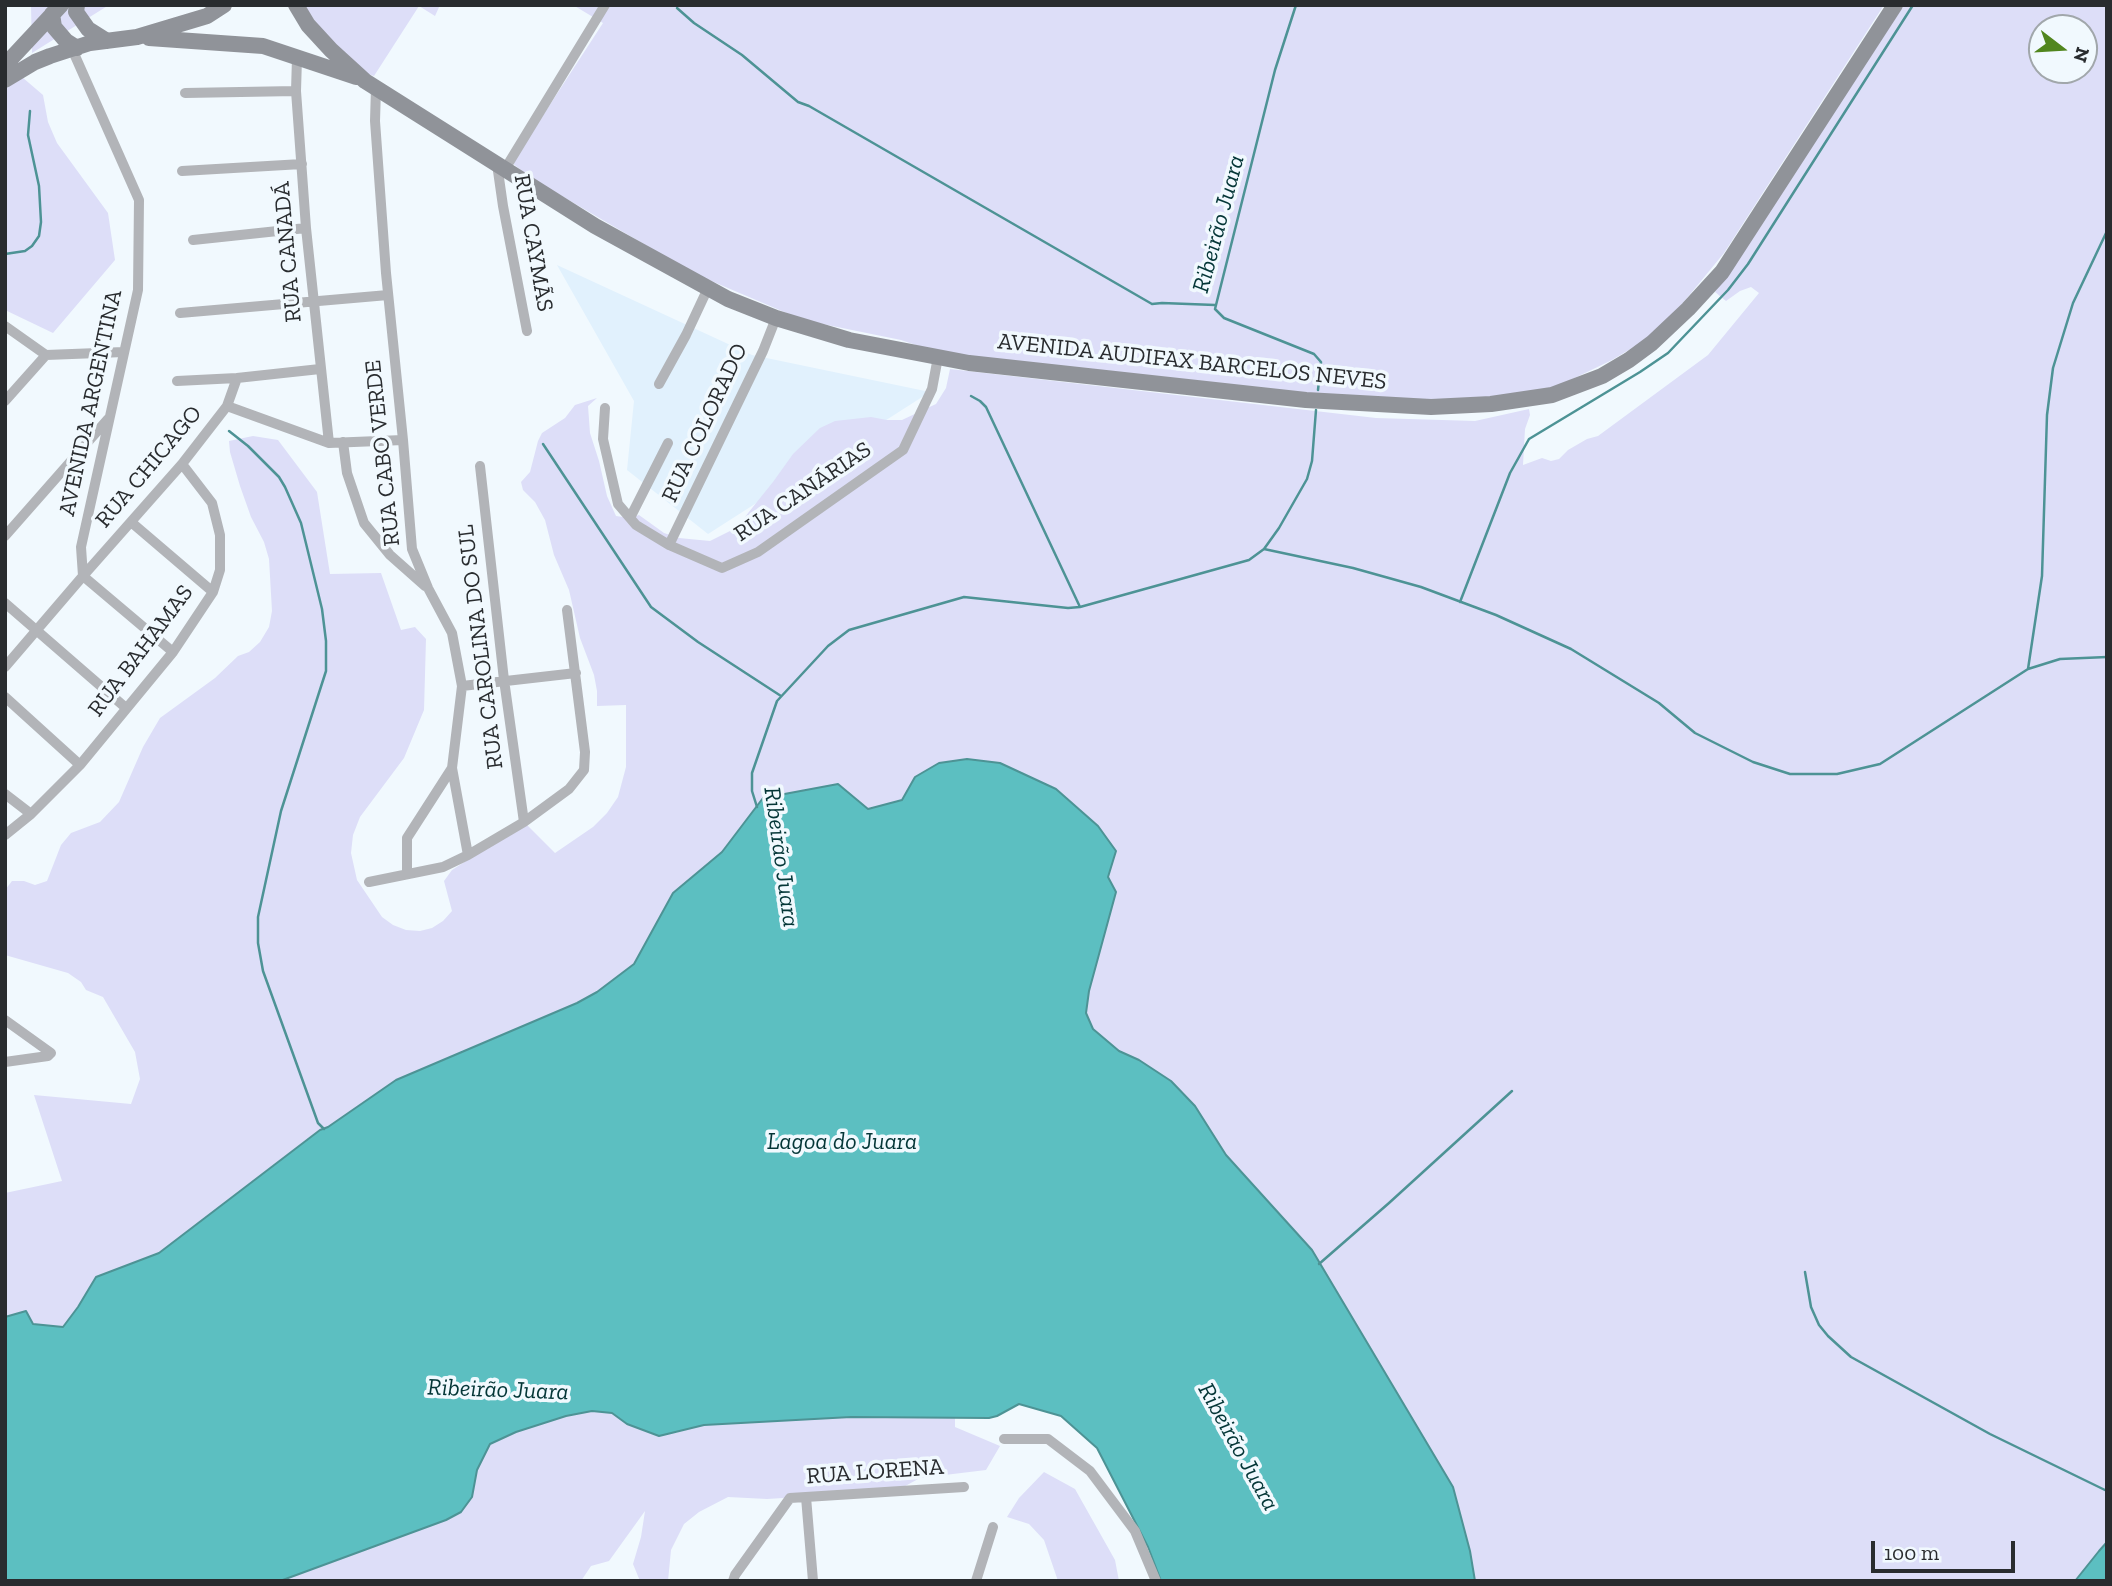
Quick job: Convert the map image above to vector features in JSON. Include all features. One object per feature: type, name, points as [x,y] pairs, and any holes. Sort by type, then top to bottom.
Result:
[{"type":"main road","points":[[77,5],[76,12],[88,29],[107,41]]},
{"type":"main road","points":[[5,80],[35,62],[90,43],[137,37],[207,16],[224,5]]},
{"type":"main road","name":"AVENIDA AUDIFAX BARCELOS NEVES","points":[[296,5],[307,24],[323,42],[370,84],[595,226],[728,299],[776,318],[849,340],[969,363],[1306,400],[1431,407],[1491,404],[1552,395],[1602,376],[1652,343],[1688,309],[1721,272],[1895,5]]},
{"type":"main road","points":[[57,10],[54,27],[74,49]]},
{"type":"main road","points":[[5,65],[57,10]]},
{"type":"main road","name":"AVENIDA AUDIFAX BARCELOS NEVES","points":[[137,37],[262,46],[370,84]]},
{"type":"street","points":[[501,166],[606,5]]},
{"type":"street","name":"AVENIDA ARGENTINA","points":[[74,49],[139,200],[138,290],[81,547],[83,576]]},
{"type":"street","name":"RUA CANADÁ","points":[[297,58],[296,91],[306,228],[329,443]]},
{"type":"street","name":"RUA CABO VERDE","points":[[370,84],[412,549],[428,588],[452,633],[462,686],[452,768],[407,838],[407,874]]},
{"type":"street","points":[[186,93],[296,91]]},
{"type":"street","points":[[182,172],[302,164]]},
{"type":"street","name":"RUA CAYMÃS","points":[[501,166],[503,206],[527,331]]},
{"type":"street","points":[[193,240],[306,228]]},
{"type":"street","points":[[659,384],[708,288]]},
{"type":"street","points":[[180,313],[388,295]]},
{"type":"street","name":"RUA COLORADO","points":[[670,545],[763,351],[776,318]]},
{"type":"street","points":[[5,326],[46,355],[124,352]]},
{"type":"street","points":[[5,401],[46,355]]},
{"type":"street","name":"RUA CANÁRIAS","points":[[606,408],[603,439],[618,504],[636,525],[670,545],[722,568],[758,552],[903,450],[932,389],[938,357]]},
{"type":"street","name":"RUA CHICAGO","points":[[177,381],[320,369]]},
{"type":"street","name":"RUA CHICAGO","points":[[83,576],[182,464],[227,406],[237,378]]},
{"type":"street","points":[[227,406],[329,443],[403,440]]},
{"type":"street","points":[[5,536],[109,416]]},
{"type":"street","points":[[343,442],[346,473],[364,523],[390,555],[428,588]]},
{"type":"street","points":[[629,517],[668,443]]},
{"type":"street","name":"RUA BAHAMAS","points":[[5,835],[31,814],[80,765],[173,652],[213,592],[220,570],[220,535],[212,503],[182,464]]},
{"type":"street","name":"RUA CAROLINA DO SUL","points":[[480,466],[504,680],[524,822]]},
{"type":"street","points":[[131,522],[213,592]]},
{"type":"street","points":[[5,667],[83,576],[173,652]]},
{"type":"street","points":[[5,603],[126,709]]},
{"type":"street","points":[[369,882],[443,867],[468,855],[524,822],[569,789],[584,770],[585,752],[566,610]]},
{"type":"street","points":[[462,686],[576,673]]},
{"type":"street","points":[[5,697],[80,765]]},
{"type":"street","points":[[452,768],[468,855]]},
{"type":"street","points":[[5,794],[31,814]]},
{"type":"street","points":[[5,1020],[51,1053],[48,1056],[5,1062]]},
{"type":"street","points":[[1004,1439],[1048,1439],[1090,1471],[1135,1531],[1156,1581]]},
{"type":"street","name":"RUA LORENA","points":[[733,1581],[734,1575],[790,1498],[964,1487]]},
{"type":"street","points":[[806,1497],[813,1581]]},
{"type":"street","points":[[976,1581],[993,1527]]},
{"type":"shaded area","points":[[31,5],[109,5],[32,53]]},
{"type":"shaded area","points":[[302,5],[440,5],[435,16],[419,6],[374,76],[360,71]]},
{"type":"shaded area","points":[[573,5],[1884,5],[1724,253],[1659,332],[1612,360],[1554,388],[1474,406],[1377,403],[969,363],[901,340],[803,320],[695,274],[531,178],[512,163],[603,23]]},
{"type":"shaded area","points":[[1904,5],[2107,5],[2107,1542],[2075,1581],[1475,1581],[1453,1487],[1312,1250],[1226,1155],[1195,1106],[1139,1060],[1119,1051],[1093,1029],[1086,1013],[1089,991],[1116,892],[1108,877],[1098,826],[1056,789],[915,777],[902,800],[728,843],[722,852],[673,893],[634,964],[597,992],[396,1080],[328,1127],[319,1130],[159,1253],[96,1277],[63,1327],[33,1324],[26,1311],[5,1317],[5,1193],[62,1181],[34,1095],[131,1104],[140,1079],[135,1052],[103,997],[86,990],[81,982],[68,973],[5,955],[5,890],[12,881],[35,885],[47,881],[61,845],[71,833],[100,822],[119,802],[143,747],[160,718],[215,678],[238,656],[249,652],[260,642],[269,627],[272,611],[269,559],[240,486],[229,441],[253,436],[278,440],[317,492],[330,574],[381,573],[401,630],[415,627],[426,639],[424,710],[404,758],[360,817],[353,835],[351,853],[357,880],[382,917],[406,930],[420,931],[432,928],[452,911],[444,881],[452,870],[525,823],[555,853],[593,827],[618,797],[626,767],[626,705],[597,706],[594,675],[580,638],[569,590],[554,555],[545,520],[535,502],[523,490],[521,482],[530,472],[542,433],[565,418],[575,405],[597,398],[588,406],[590,433],[607,496],[616,516],[630,518],[639,515],[664,533],[679,538],[710,541],[736,528],[793,454],[820,428],[835,421],[871,417],[902,420],[936,404],[946,388],[950,369],[1376,418],[1475,421],[1529,409],[1523,465],[1542,458],[1551,461],[1559,459],[1587,439],[1598,436],[1708,355],[1759,293],[1751,287],[1726,301],[1715,292]]},
{"type":"shaded area","points":[[22,77],[43,95],[48,122],[57,143],[108,213],[115,260],[53,333],[5,310],[5,87]]},
{"type":"shaded area","points":[[557,265],[752,355],[930,392],[708,534],[627,470],[634,401]]},
{"type":"shaded area","points":[[592,1411],[612,1413],[627,1424],[675,1433],[704,1425],[851,1417],[955,1418],[955,1427],[1000,1446],[986,1470],[920,1478],[896,1491],[767,1499],[728,1497],[699,1512],[684,1524],[671,1550],[668,1581],[640,1581],[633,1564],[645,1511],[609,1561],[591,1566],[581,1581],[280,1581],[446,1520],[472,1497],[477,1470],[490,1444],[516,1432],[566,1416]]},
{"type":"shaded area","points":[[1044,1472],[1075,1489],[1115,1560],[1119,1581],[1058,1581],[1044,1540],[1029,1524],[1007,1517],[1019,1498]]},
{"type":"water","name":"Lagoa do Juara","points":[[967,759],[1000,763],[1056,789],[1098,826],[1116,851],[1108,877],[1116,892],[1089,991],[1086,1013],[1093,1029],[1119,1051],[1139,1060],[1171,1081],[1195,1106],[1226,1155],[1312,1250],[1453,1487],[1475,1581],[1161,1581],[1148,1547],[1097,1448],[1061,1416],[1019,1404],[989,1418],[851,1417],[704,1425],[659,1436],[627,1424],[612,1413],[592,1411],[566,1416],[516,1432],[490,1444],[477,1470],[472,1497],[461,1512],[446,1520],[280,1581],[5,1581],[5,1317],[26,1311],[33,1324],[63,1327],[96,1277],[159,1253],[320,1130],[396,1080],[597,992],[634,964],[673,893],[722,852],[763,798],[838,784],[868,809],[902,800],[915,777],[939,763]]},
{"type":"water","points":[[2107,1542],[2107,1581],[2075,1581],[2099,1551]]},
{"type":"waterway","name":"Ribeirão Juara","points":[[1296,5],[1275,70],[1215,309],[1224,318],[1314,354],[1321,362],[1318,390]]},
{"type":"waterway","points":[[1460,602],[1510,473],[1529,439],[1668,353],[1728,290],[1748,264],[1913,5]]},
{"type":"waterway","points":[[677,8],[694,23],[742,55],[798,102],[1152,304],[1215,305]]},
{"type":"waterway","points":[[5,254],[25,251],[39,236],[39,186],[28,135],[30,111]]},
{"type":"waterway","points":[[2028,669],[2042,576],[2047,415],[2053,368],[2073,303],[2107,231]]},
{"type":"waterway","points":[[971,396],[986,407],[1080,607]]},
{"type":"waterway","name":"Ribeirão Juara","points":[[757,807],[752,791],[752,773],[777,701],[828,646],[849,630],[964,597],[1080,607],[1249,560],[1264,549],[1307,479],[1312,461],[1316,410]]},
{"type":"waterway","points":[[229,431],[248,446],[279,477],[285,487],[301,523],[322,609],[326,671],[281,811],[258,917],[258,943],[263,971],[318,1123],[324,1129]]},
{"type":"waterway","points":[[543,444],[651,607],[698,642],[781,696]]},
{"type":"waterway","points":[[1264,549],[1353,568],[1421,587],[1496,615],[1571,649],[1659,703],[1695,733],[1753,762],[1790,774],[1837,774],[1880,764],[2028,669],[2060,659],[2107,657]]},
{"type":"waterway","points":[[1319,1264],[1512,1091]]},
{"type":"waterway","points":[[1805,1272],[1811,1307],[1819,1325],[1851,1357],[1990,1434],[2107,1491]]}]
